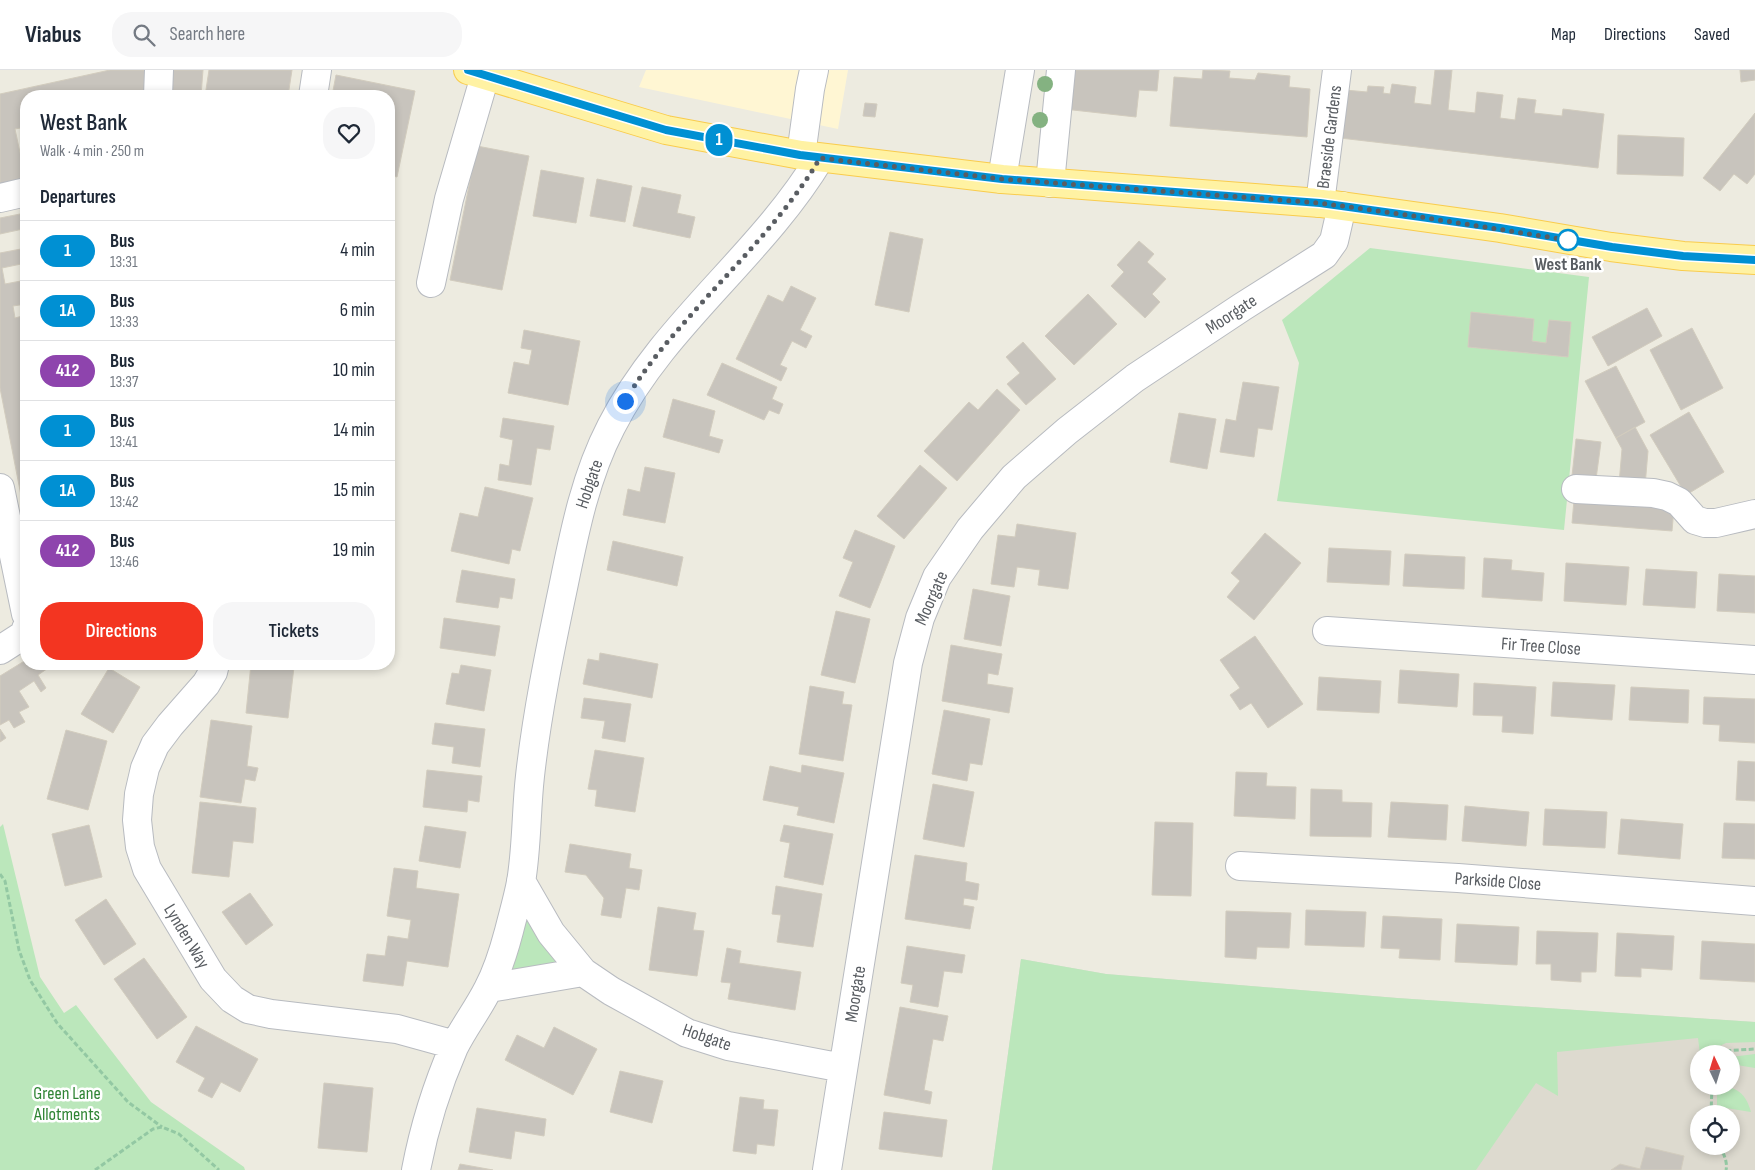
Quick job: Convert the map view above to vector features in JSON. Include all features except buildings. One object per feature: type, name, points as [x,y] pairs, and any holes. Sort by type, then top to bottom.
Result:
[{"type":"main road","points":[[477,73],[666,130],[810,156],[1002,179],[1331,205],[1500,228],[1612,247],[1683,256],[1755,260]]},
{"type":"street","points":[[158,90],[159,70]]},
{"type":"street","points":[[314,90],[317,70]]},
{"type":"street","points":[[810,156],[810,89],[814,70]]},
{"type":"street","points":[[1002,179],[1020,70]]},
{"type":"street","points":[[1050,183],[1061,70]]},
{"type":"street","name":"Braeside Gardens","points":[[1331,205],[1337,70]]},
{"type":"street","points":[[431,283],[477,73]]},
{"type":"street","name":"Hobgate","points":[[416,1170],[420,1144],[455,1045],[489,988],[508,936],[521,881],[530,774],[543,690],[576,523],[592,472],[609,429],[633,387],[660,350],[783,212],[806,180],[810,156]]},
{"type":"street","points":[[0,198],[20,193]]},
{"type":"street","name":"Moorgate","points":[[827,1170],[908,663],[920,618],[937,577],[970,529],[1014,478],[1067,431],[1135,378],[1324,255],[1334,241],[1331,205]]},
{"type":"street","points":[[0,488],[20,596]]},
{"type":"street","points":[[1576,489],[1653,493],[1667,496],[1679,502],[1695,520],[1705,524],[1755,514]]},
{"type":"street","name":"Fir Tree Close","points":[[1326,632],[1755,660]]},
{"type":"street","points":[[0,650],[20,633]]},
{"type":"street","name":"Lynden Way","points":[[214,670],[206,684],[170,725],[155,746],[145,768],[139,794],[137,820],[140,848],[147,869],[213,979],[232,999],[248,1009],[271,1014],[396,1028],[455,1045]]},
{"type":"street","name":"Parkside Close","points":[[1240,866],[1458,878],[1755,901]]},
{"type":"street","name":"Hobgate","points":[[521,881],[552,933],[583,972],[611,991],[687,1033],[728,1046],[843,1068]]},
{"type":"street","points":[[489,988],[583,972]]},
{"type":"path","points":[[0,874],[5,881],[19,950],[30,980],[57,1023],[128,1102],[162,1126],[179,1134],[219,1170]]},
{"type":"path","points":[[1740,1050],[1755,1049]]},
{"type":"path","points":[[95,1170],[153,1129],[162,1126]]},
{"type":"path","points":[[1723,1155],[1727,1167],[1726,1170]]},
{"type":"shaded area","points":[[646,70],[848,70],[838,129],[639,87]]},
{"type":"shaded area","points":[[1021,959],[1106,974],[1397,998],[1755,1022],[1755,1170],[992,1170]]},
{"type":"green space","points":[[1370,248],[1589,277],[1564,530],[1277,501],[1299,363],[1282,320]],"holes":[[[1471,313],[1534,319],[1532,341],[1546,343],[1549,320],[1571,322],[1568,357],[1468,347]]]},
{"type":"green space","name":"Green Lane Allotments","points":[[3,824],[40,977],[64,1013],[76,1005],[151,1102],[244,1167],[245,1170],[0,1170],[0,827]]},
{"type":"green space","points":[[528,915],[559,964],[509,973]]},
{"type":"green space","points":[[1021,959],[1106,974],[1397,998],[1755,1022],[1755,1042],[1699,1045],[1698,1038],[1557,1052],[1558,1096],[1536,1083],[1476,1170],[992,1170]]},
{"type":"green space","points":[[1755,1054],[1755,1068],[1740,1066],[1740,1056]]},
{"type":"green space","points":[[1740,1093],[1749,1105],[1751,1112],[1740,1110],[1740,1105],[1717,1105],[1717,1095],[1740,1095]]},
{"type":"bus line","name":"1","points":[[468,70],[666,130],[800,155],[1002,179],[1320,203],[1500,228],[1612,247],[1683,256],[1755,260]]},
{"type":"place","name":"West Bank","points":[[1568,240]]},
{"type":"route","points":[[625,401],[660,350],[783,212],[820,158],[1002,179],[1320,203],[1500,228],[1574,241],[1568,240]]}]
